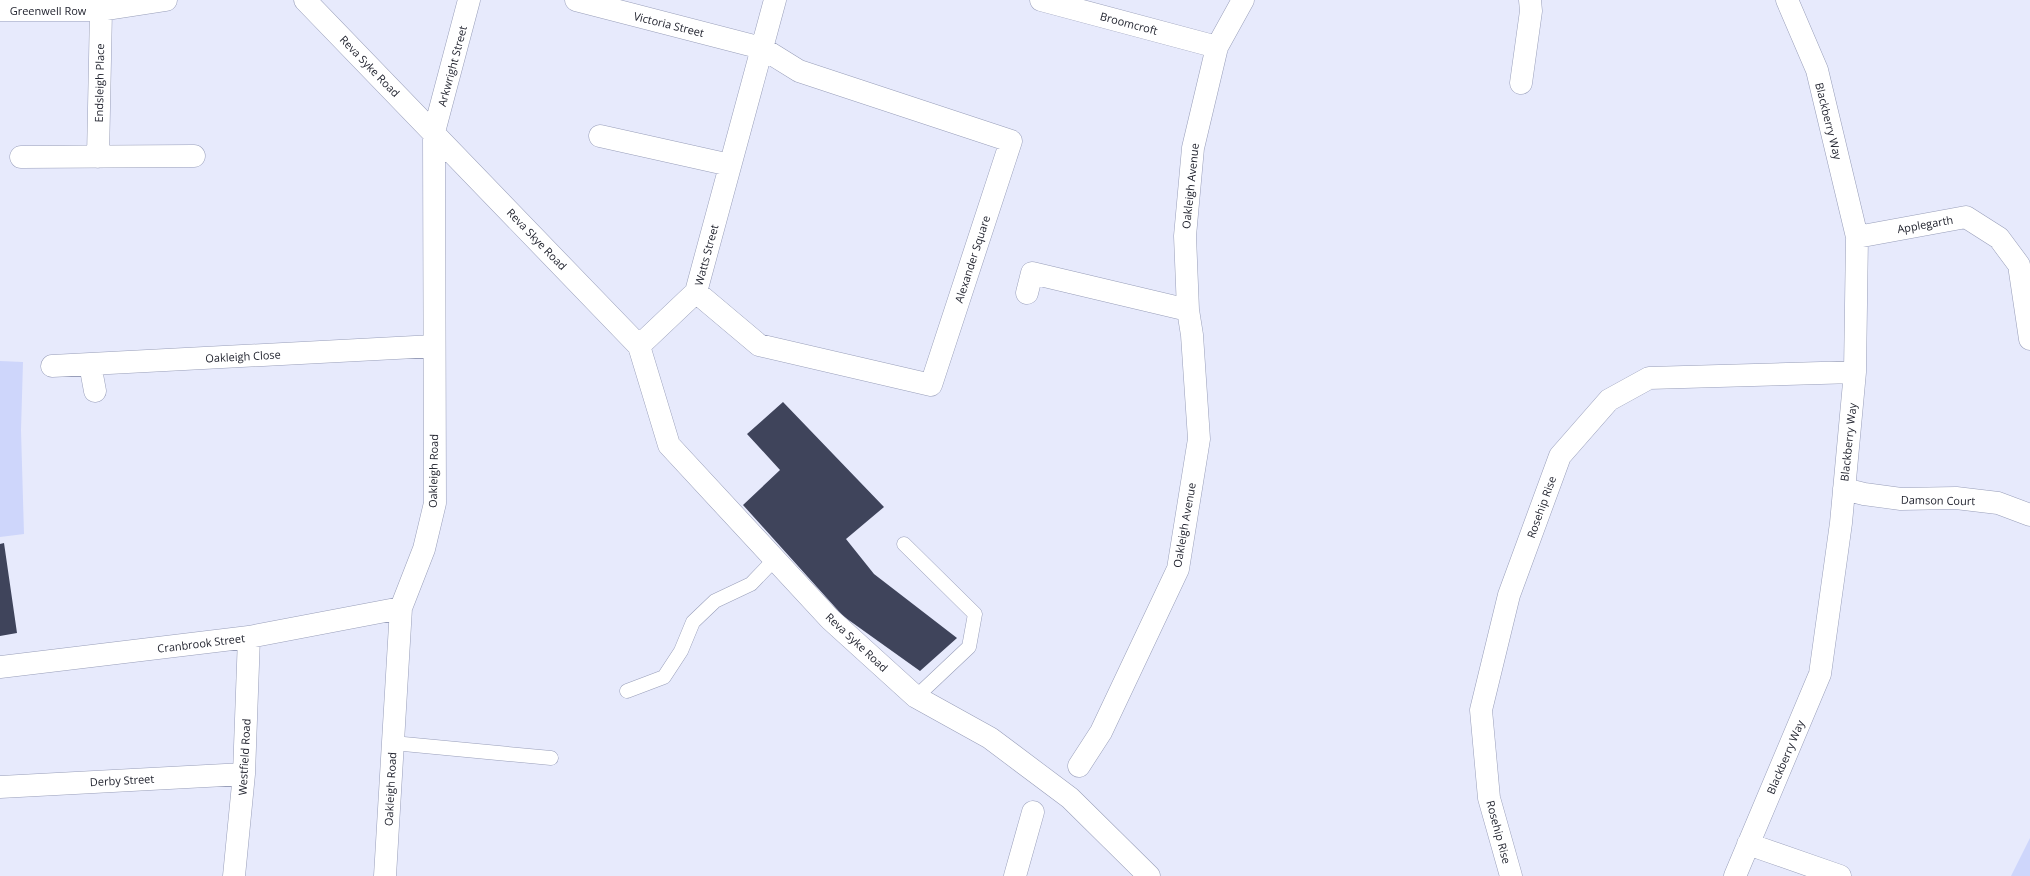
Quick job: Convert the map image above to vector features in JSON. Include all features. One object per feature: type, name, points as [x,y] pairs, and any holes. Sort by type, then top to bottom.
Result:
[{"type":"street","name":"Greenwell Row","points":[[0,10],[101,10],[166,0]]},
{"type":"street","name":"Reva Syke Road","points":[[305,0],[434,132]]},
{"type":"street","name":"Arkwright Street","points":[[434,132],[469,0]]},
{"type":"street","name":"Victoria Street","points":[[576,0],[762,48]]},
{"type":"street","name":"Watts Street","points":[[639,346],[696,292],[775,0]]},
{"type":"street","name":"Broomcroft","points":[[1041,0],[1217,47]]},
{"type":"street","name":"Oakleigh Avenue","points":[[1079,766],[1101,732],[1178,569],[1199,439],[1192,335],[1188,310],[1185,236],[1193,148],[1217,47],[1243,0]]},
{"type":"street","points":[[1521,83],[1531,11],[1530,0]]},
{"type":"street","name":"Blackberry Way","points":[[1735,876],[1820,674],[1841,523],[1855,372],[1858,237],[1817,70],[1787,0]]},
{"type":"street","name":"Endsleigh Place","points":[[98,157],[101,10]]},
{"type":"street","name":"Alexander Square","points":[[696,292],[759,345],[931,385],[1011,141],[799,71],[762,48]]},
{"type":"street","name":"Reva Skye Road","points":[[434,132],[639,346]]},
{"type":"street","name":"Oakleigh Road","points":[[385,876],[401,608],[424,549],[435,503],[434,132]]},
{"type":"street","points":[[600,136],[730,165]]},
{"type":"street","points":[[21,157],[194,156]]},
{"type":"street","name":"Applegarth","points":[[1858,237],[1966,217],[1999,238],[2018,265],[2030,339]]},
{"type":"street","points":[[1027,293],[1032,273],[1188,310]]},
{"type":"street","name":"Oakleigh Close","points":[[52,366],[434,346]]},
{"type":"street","name":"Reva Syke Road","points":[[639,346],[669,445],[830,619],[916,697],[990,738],[1070,798],[1149,876]]},
{"type":"street","points":[[90,364],[95,391]]},
{"type":"street","name":"Rosehip Rise","points":[[1511,876],[1489,798],[1481,710],[1509,595],[1560,456],[1609,400],[1649,378],[1855,372]]},
{"type":"street","name":"Damson Court","points":[[1844,489],[1864,494],[1901,499],[1956,498],[1998,502],[2030,515]]},
{"type":"street","name":"Cranbrook Street","points":[[0,667],[249,637],[401,608]]},
{"type":"street","name":"Westfield Road","points":[[234,876],[244,774],[249,637]]},
{"type":"street","name":"Derby Street","points":[[0,787],[244,774]]},
{"type":"street","points":[[1015,876],[1033,812]]},
{"type":"street","points":[[1748,844],[1840,876]]},
{"type":"lane","points":[[904,544],[975,614],[969,647],[916,697]]},
{"type":"lane","points":[[626,691],[664,678],[681,651],[692,622],[715,601],[751,584],[775,559]]},
{"type":"lane","points":[[392,743],[551,758]]},
{"type":"shaded area","points":[[0,361],[23,362],[21,430],[24,534],[0,537]]},
{"type":"shaded area","points":[[2030,838],[2030,876],[2011,876]]},
{"type":"building","points":[[783,402],[884,507],[846,539],[874,574],[957,638],[920,671],[843,616],[743,505],[780,470],[747,434]]},
{"type":"building","points":[[4,543],[17,633],[0,636],[0,544]]}]
